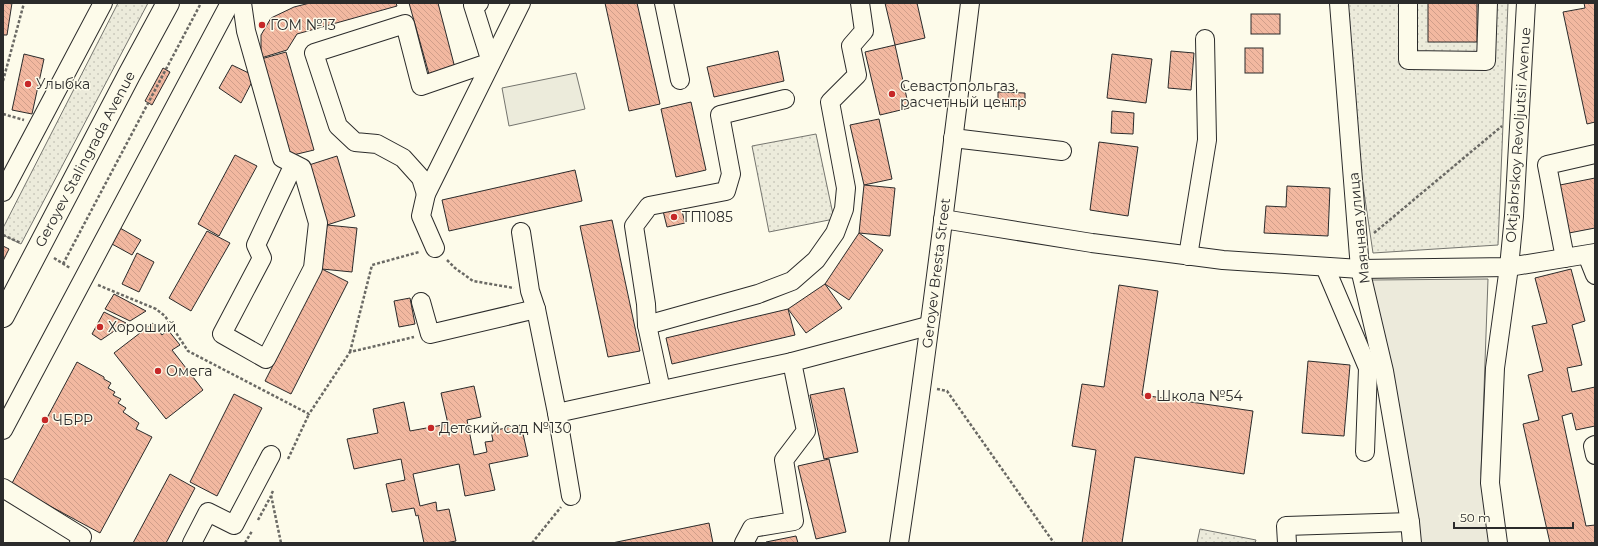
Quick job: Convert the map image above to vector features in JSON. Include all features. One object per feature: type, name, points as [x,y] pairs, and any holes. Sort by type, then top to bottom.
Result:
[{"type":"main road","name":"Geroyev Stalingrada Avenue","points":[[3,316],[168,3]]},
{"type":"street","points":[[3,192],[103,3]]},
{"type":"street","points":[[3,430],[230,3]]},
{"type":"street","points":[[242,3],[246,31],[282,158],[294,164],[302,168],[318,223],[313,268],[266,360],[222,334],[262,258],[256,245],[294,164]]},
{"type":"street","points":[[479,3],[473,5],[491,62]]},
{"type":"street","points":[[435,248],[421,216],[426,194],[521,3]]},
{"type":"street","points":[[664,3],[680,80]]},
{"type":"street","points":[[647,325],[738,301],[792,281],[816,260],[835,233],[844,209],[846,188],[830,102],[857,76],[851,46],[864,31],[860,3]]},
{"type":"street","name":"Geroyev Bresta Street","points":[[899,543],[922,387],[928,326],[970,3]]},
{"type":"street","name":"Маячная улица","points":[[1339,3],[1360,269],[1384,371],[1410,522],[1412,543]]},
{"type":"street","points":[[1408,3],[1408,60],[1486,61],[1488,3]]},
{"type":"street","name":"Oktjabrskoy Revoljutsii Avenue","points":[[1498,543],[1490,483],[1495,368],[1509,267],[1514,216],[1526,3]]},
{"type":"street","points":[[426,194],[421,178],[403,158],[378,144],[355,142],[338,126],[314,54],[405,24],[421,86],[491,62]]},
{"type":"street","points":[[1188,256],[1207,140],[1205,40]]},
{"type":"street","points":[[661,390],[647,325],[646,304],[634,226],[648,206],[726,191],[731,174],[720,115],[786,99]]},
{"type":"street","points":[[953,138],[1062,151]]},
{"type":"street","points":[[1565,258],[1547,165],[1595,154]]},
{"type":"street","points":[[943,219],[1092,243],[1188,256],[1223,260],[1360,269],[1509,267],[1591,254],[1595,275]]},
{"type":"street","points":[[521,232],[530,291],[536,309],[557,413],[571,496]]},
{"type":"street","points":[[1326,267],[1368,368],[1365,452]]},
{"type":"street","points":[[421,302],[430,334],[536,309]]},
{"type":"street","points":[[557,413],[792,362],[928,326]]},
{"type":"street","points":[[744,543],[752,528],[794,521],[784,460],[806,431],[792,362]]},
{"type":"street","points":[[1595,445],[1593,446],[1595,455]]},
{"type":"street","points":[[192,543],[208,512],[234,525],[279,458]]},
{"type":"street","points":[[3,488],[82,537],[80,543]]},
{"type":"street","points":[[1287,543],[1286,526],[1410,522]]},
{"type":"path","points":[[3,81],[24,3]]},
{"type":"path","points":[[64,264],[201,3]]},
{"type":"path","points":[[1371,236],[1519,111]]},
{"type":"path","points":[[3,114],[30,121]]},
{"type":"path","points":[[3,235],[22,244]]},
{"type":"path","points":[[279,458],[350,352],[372,265],[435,248],[455,268],[473,281],[530,291]]},
{"type":"path","points":[[53,258],[77,272]]},
{"type":"path","points":[[95,283],[156,309],[165,316],[188,351],[309,414]]},
{"type":"path","points":[[350,352],[430,334]]},
{"type":"path","points":[[922,387],[947,391],[1054,543]]},
{"type":"path","points":[[274,488],[271,495],[281,543]]},
{"type":"path","points":[[532,543],[571,496]]},
{"type":"shaded area","points":[[118,3],[148,3],[21,244],[3,235],[3,228]]},
{"type":"shaded area","points":[[1336,3],[1508,3],[1498,245],[1373,253]]},
{"type":"shaded area","points":[[576,73],[585,109],[509,126],[502,88]]},
{"type":"shaded area","points":[[816,134],[834,219],[769,232],[752,146]]},
{"type":"shaded area","points":[[1488,279],[1481,473],[1489,543],[1419,543],[1371,280]]},
{"type":"shaded area","points":[[1200,529],[1256,540],[1255,543],[1197,543]]},
{"type":"building","points":[[3,3],[12,3],[7,35],[3,35]]},
{"type":"building","points":[[310,3],[396,3],[397,6],[297,34],[287,50],[261,58],[261,35],[271,18],[294,7]]},
{"type":"building","points":[[409,3],[438,3],[455,68],[429,74]]},
{"type":"building","points":[[605,3],[637,3],[660,104],[629,111]]},
{"type":"building","points":[[885,3],[917,3],[925,38],[895,45]]},
{"type":"building","points":[[1428,3],[1477,3],[1477,42],[1428,42]]},
{"type":"building","points":[[1584,3],[1595,3],[1595,122],[1587,124],[1563,12],[1585,8]]},
{"type":"building","points":[[1251,14],[1280,14],[1280,34],[1251,34]]},
{"type":"building","points":[[895,45],[909,108],[880,115],[865,52]]},
{"type":"building","points":[[1245,48],[1263,48],[1263,73],[1245,73]]},
{"type":"building","points":[[778,51],[784,81],[714,97],[707,67]]},
{"type":"building","points":[[1171,51],[1194,53],[1191,90],[1168,88]]},
{"type":"building","points":[[286,52],[314,150],[289,156],[261,59]]},
{"type":"building","name":"Улыбка","points":[[24,54],[44,59],[32,114],[12,110]]},
{"type":"building","points":[[1112,54],[1152,59],[1146,103],[1107,98]]},
{"type":"building","points":[[232,65],[255,76],[241,103],[219,88]]},
{"type":"building","points":[[163,68],[170,72],[152,105],[145,101]]},
{"type":"building","points":[[998,92],[1025,93],[1025,107],[998,106]]},
{"type":"building","points":[[691,102],[706,170],[676,177],[661,109]]},
{"type":"building","points":[[1112,111],[1134,113],[1133,134],[1111,133]]},
{"type":"building","points":[[879,119],[892,179],[864,185],[850,125]]},
{"type":"building","points":[[1099,142],[1138,147],[1128,216],[1090,210]]},
{"type":"building","points":[[235,155],[257,166],[219,236],[198,224]]},
{"type":"building","points":[[337,156],[355,216],[327,225],[309,165]]},
{"type":"building","points":[[575,170],[582,201],[449,231],[442,200]]},
{"type":"building","points":[[1595,178],[1595,228],[1569,233],[1560,185]]},
{"type":"building","points":[[864,185],[895,188],[890,236],[859,233]]},
{"type":"building","points":[[1287,186],[1330,188],[1328,236],[1264,233],[1266,206],[1286,207]]},
{"type":"building","name":"ТП1085","points":[[681,207],[685,223],[667,227],[663,211]]},
{"type":"building","points":[[612,220],[640,351],[608,357],[580,226]]},
{"type":"building","points":[[327,225],[357,228],[352,272],[322,269]]},
{"type":"building","points":[[120,228],[141,240],[132,255],[112,244]]},
{"type":"building","points":[[207,231],[230,243],[191,311],[169,298]]},
{"type":"building","points":[[859,233],[883,250],[849,300],[825,284]]},
{"type":"building","points":[[3,246],[9,249],[3,261]]},
{"type":"building","points":[[137,253],[154,262],[139,292],[122,284]]},
{"type":"building","points":[[322,269],[348,282],[291,394],[265,381]]},
{"type":"building","points":[[1571,269],[1585,321],[1572,325],[1582,365],[1567,368],[1572,392],[1595,387],[1595,426],[1576,430],[1572,413],[1562,416],[1586,526],[1595,525],[1595,543],[1550,543],[1523,424],[1539,420],[1528,375],[1543,371],[1532,326],[1547,323],[1535,278]]},
{"type":"building","points":[[825,284],[842,308],[806,333],[788,309]]},
{"type":"building","points":[[1119,285],[1158,291],[1142,395],[1253,411],[1244,474],[1135,457],[1122,543],[1082,543],[1096,450],[1072,446],[1082,384],[1104,387]]},
{"type":"building","points":[[114,294],[146,311],[130,321],[105,309]]},
{"type":"building","points":[[410,298],[415,324],[399,327],[394,301]]},
{"type":"building","points":[[788,309],[795,335],[672,364],[666,338]]},
{"type":"building","points":[[104,312],[126,323],[101,340],[92,334]]},
{"type":"building","name":"Омега","points":[[153,323],[162,335],[168,330],[180,345],[172,350],[203,390],[166,419],[114,353]]},
{"type":"building","points":[[1308,361],[1350,365],[1344,436],[1302,433]]},
{"type":"building","points":[[77,362],[104,377],[104,379],[111,383],[108,388],[115,392],[113,395],[121,399],[118,403],[126,408],[123,412],[139,423],[136,429],[152,437],[100,533],[11,485]]},
{"type":"building","points":[[474,386],[481,417],[467,420],[474,455],[487,452],[485,442],[493,441],[491,431],[521,425],[528,456],[489,464],[495,490],[465,496],[459,464],[413,474],[420,506],[436,502],[437,511],[449,509],[456,541],[445,543],[424,543],[418,515],[416,516],[414,508],[392,512],[386,484],[405,480],[401,459],[354,469],[347,439],[378,433],[373,409],[404,402],[410,431],[448,424],[441,393]]},
{"type":"building","points":[[844,388],[858,452],[824,459],[810,395]]},
{"type":"building","points":[[234,394],[262,408],[217,496],[190,482]]},
{"type":"building","points":[[829,459],[846,532],[816,539],[798,466]]},
{"type":"building","points":[[170,474],[195,488],[166,543],[133,543]]},
{"type":"building","points":[[709,523],[713,543],[612,543]]},
{"type":"building","points":[[796,536],[798,543],[766,543],[766,542]]},
{"type":"place","name":"ГОМ №13","points":[[262,25]]},
{"type":"place","name":"Улыбка","points":[[28,84]]},
{"type":"place","name":"Севастопольгаз, расчетный центр","points":[[892,94]]},
{"type":"place","name":"ТП1085","points":[[674,217]]},
{"type":"place","name":"Хороший","points":[[100,327]]},
{"type":"place","name":"Омега","points":[[158,371]]},
{"type":"place","name":"Школа №54","points":[[1148,396]]},
{"type":"place","name":"ЧБРР","points":[[45,420]]},
{"type":"place","name":"Детский сад №130","points":[[431,428]]}]
